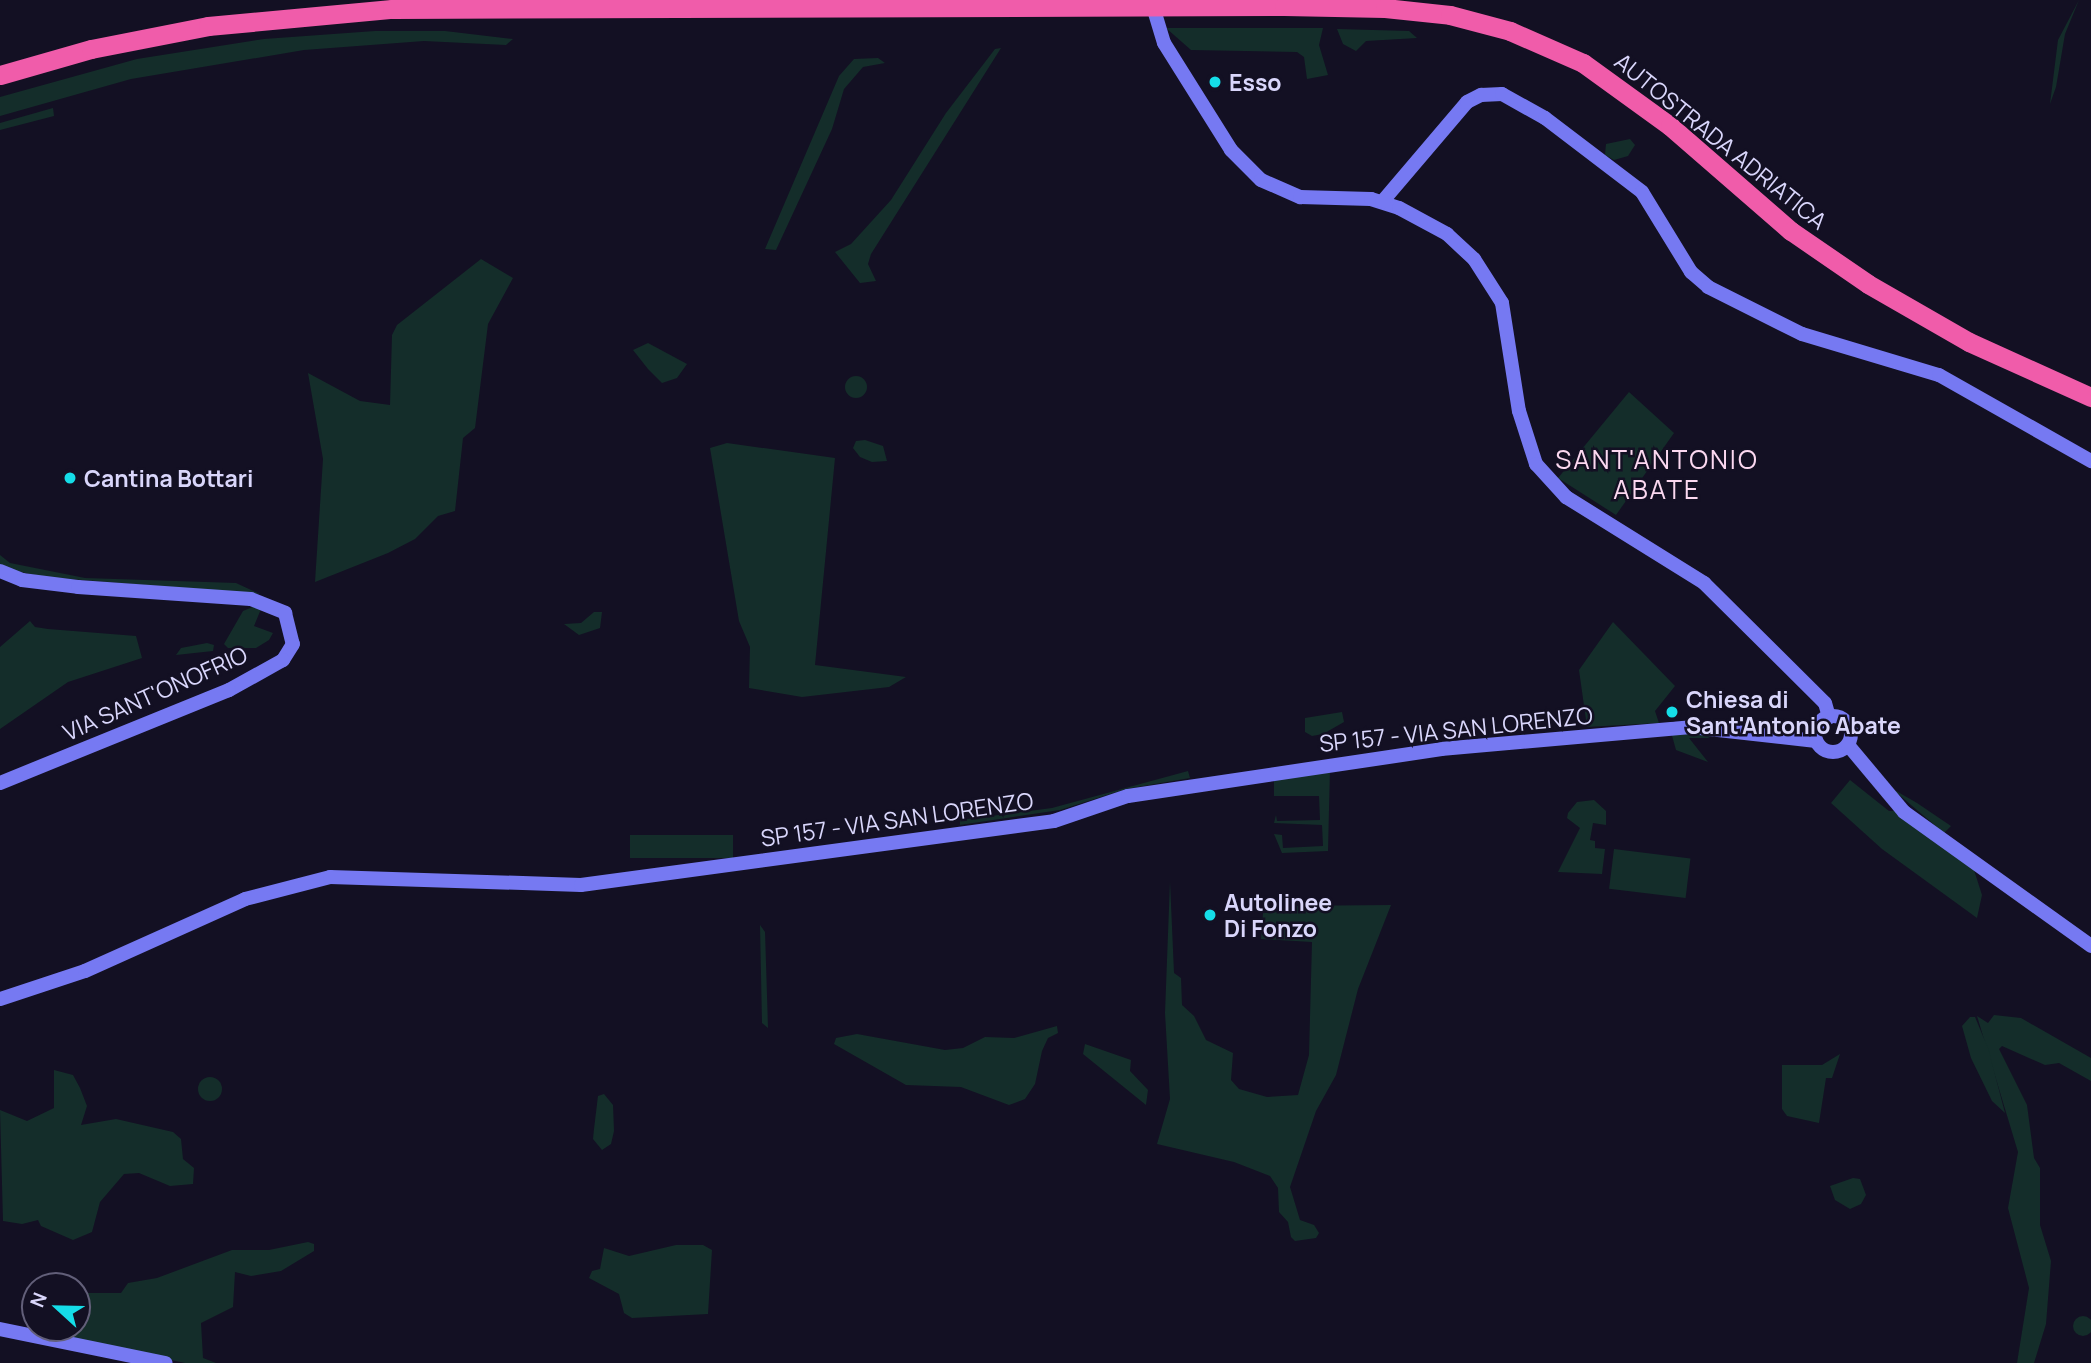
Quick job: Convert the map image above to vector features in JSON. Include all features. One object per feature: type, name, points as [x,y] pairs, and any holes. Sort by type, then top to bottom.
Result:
[{"type":"highway","name":"AUTOSTRADA ADRIATICA","points":[[0,88],[178,44],[337,24],[1154,11]]},
{"type":"highway","name":"AUTOSTRADA ADRIATICA","points":[[0,75],[172,32],[339,12],[1338,13],[1446,27],[1522,49],[1580,77],[1669,134],[1782,223],[1868,284],[1969,342],[2091,397]]},
{"type":"highway","name":"AUTOSTRADA ADRIATICA","points":[[1669,134],[1766,226],[1861,294],[1983,363],[2091,409]]},
{"type":"main road","points":[[1154,11],[1164,44],[1231,150],[1261,180],[1300,197],[1382,202],[1447,234],[1495,286],[1514,355],[1528,442],[1548,480],[1566,497],[1704,583],[1825,703],[1829,716]]},
{"type":"main road","points":[[1382,202],[1467,103],[1481,95],[1502,94],[1545,118],[1642,192],[1691,272],[1708,287],[1802,334],[1939,375],[2091,461]]},
{"type":"main road","name":"VIA SANT'ONOFRIO","points":[[0,571],[22,580],[78,587],[251,599],[285,613],[293,643],[283,660],[229,690],[0,783]]},
{"type":"main road","points":[[1848,745],[1829,752],[1816,741],[1818,723],[1829,716],[1840,718],[1849,725],[1848,745],[1904,812],[2091,946]]},
{"type":"main road","name":"SP 157 - VIA SAN LORENZO","points":[[0,999],[85,971],[244,899],[330,877],[581,885],[1054,821],[1128,796],[1441,749],[1691,727],[1816,741]]},
{"type":"main road","points":[[0,1329],[166,1363]]},
{"type":"green space","points":[[2079,0],[2065,34],[2056,87],[2050,104],[2058,40]]},
{"type":"green space","points":[[1166,28],[1323,28],[1319,45],[1328,75],[1307,79],[1304,57],[1297,52],[1191,50]]},
{"type":"green space","points":[[1337,29],[1409,31],[1417,38],[1366,41],[1356,51],[1343,44]]},
{"type":"green space","points":[[375,31],[445,31],[513,39],[506,45],[424,41],[304,50],[131,79],[0,116],[0,97],[137,59],[264,39]]},
{"type":"green space","points":[[1001,48],[871,254],[868,264],[876,281],[860,283],[835,252],[851,244],[891,200],[946,113],[995,49]]},
{"type":"green space","points":[[878,58],[885,63],[863,67],[844,89],[832,129],[776,250],[765,249],[839,76],[854,59]]},
{"type":"green space","points":[[53,108],[54,116],[0,130],[0,123]]},
{"type":"green space","points":[[1630,139],[1635,145],[1628,156],[1614,160],[1605,155],[1606,144]]},
{"type":"green space","points":[[481,259],[513,278],[488,324],[475,428],[463,438],[455,511],[438,516],[415,539],[388,553],[315,582],[323,459],[308,373],[360,401],[390,405],[392,335],[397,325]]},
{"type":"green space","points":[[648,343],[687,364],[677,378],[662,383],[648,369],[633,350]]},
{"type":"green space","points":[[856,376],[864,379],[867,387],[864,395],[856,398],[848,395],[845,387],[848,379]]},
{"type":"green space","points":[[1629,392],[1674,433],[1616,515],[1558,478]]},
{"type":"green space","points":[[865,440],[883,446],[887,461],[872,462],[860,457],[853,448],[856,441]]},
{"type":"green space","points":[[727,443],[835,458],[815,665],[906,677],[889,687],[802,697],[749,688],[750,647],[739,621],[710,448]]},
{"type":"green space","points":[[0,555],[10,563],[85,578],[236,583],[260,594],[45,577],[6,569],[0,564]]},
{"type":"green space","points":[[255,606],[261,609],[254,626],[273,633],[269,640],[256,648],[228,648],[224,644],[243,611]]},
{"type":"green space","points":[[594,612],[602,612],[600,628],[579,635],[564,624],[581,623]]},
{"type":"green space","points":[[30,621],[35,627],[48,629],[136,636],[142,658],[68,682],[0,729],[0,647]]},
{"type":"green space","points":[[1613,622],[1675,686],[1655,711],[1659,723],[1587,727],[1579,670]]},
{"type":"green space","points":[[207,643],[214,645],[213,651],[176,655],[181,648]]},
{"type":"green space","points":[[1342,712],[1344,722],[1323,734],[1312,736],[1305,732],[1305,718]]},
{"type":"green space","points":[[1671,732],[1716,733],[1708,738],[1689,738],[1708,762],[1676,750]]},
{"type":"green space","points":[[1330,768],[1328,851],[1282,853],[1274,834],[1282,835],[1283,848],[1323,846],[1322,825],[1274,823],[1276,815],[1277,821],[1320,820],[1319,796],[1274,796],[1274,776]]},
{"type":"green space","points":[[1188,771],[1190,778],[1126,789],[1060,810],[960,825],[960,820],[1052,808]]},
{"type":"green space","points":[[1850,780],[1889,811],[1898,811],[1974,870],[1982,895],[1977,918],[1882,849],[1831,803]]},
{"type":"green space","points":[[1891,788],[1917,803],[1951,826],[1944,833]]},
{"type":"green space","points":[[1594,800],[1606,811],[1606,825],[1593,823],[1590,840],[1595,841],[1595,848],[1605,849],[1602,874],[1558,872],[1580,828],[1567,818],[1568,813],[1577,802]]},
{"type":"green space","points":[[630,835],[733,835],[733,858],[630,858]]},
{"type":"green space","points":[[1614,849],[1690,858],[1686,898],[1609,889]]},
{"type":"green space","points":[[1170,881],[1174,973],[1181,978],[1182,1005],[1194,1016],[1206,1040],[1233,1053],[1231,1080],[1239,1089],[1267,1097],[1298,1095],[1309,1055],[1312,942],[1261,939],[1263,913],[1279,912],[1280,906],[1391,905],[1358,989],[1336,1075],[1316,1111],[1290,1187],[1300,1220],[1314,1225],[1319,1233],[1316,1238],[1295,1241],[1291,1237],[1288,1222],[1279,1212],[1278,1188],[1270,1176],[1234,1162],[1157,1144],[1170,1099],[1165,1013]]},
{"type":"green space","points":[[760,925],[765,932],[768,1028],[762,1023]]},
{"type":"green space","points":[[1994,1015],[2021,1018],[2091,1058],[2091,1081],[2059,1063],[2045,1065],[2002,1046],[1999,1049],[2027,1105],[2034,1158],[2040,1168],[2040,1225],[2051,1261],[2046,1324],[2034,1363],[2017,1363],[2029,1288],[2008,1208],[2018,1152],[1977,1016],[1988,1023]]},
{"type":"green space","points":[[1970,1017],[1975,1017],[1988,1048],[2005,1113],[1992,1101],[1971,1058],[1962,1026]]},
{"type":"green space","points":[[1057,1026],[1058,1033],[1048,1038],[1042,1051],[1035,1084],[1025,1099],[1009,1105],[961,1087],[906,1085],[834,1044],[836,1038],[857,1034],[945,1050],[963,1048],[985,1037],[1014,1038]]},
{"type":"green space","points":[[1085,1044],[1131,1060],[1130,1071],[1148,1090],[1146,1105],[1083,1054]]},
{"type":"green space","points":[[1840,1054],[1832,1078],[1826,1078],[1819,1123],[1787,1116],[1782,1109],[1782,1065],[1822,1065]]},
{"type":"green space","points":[[54,1070],[73,1075],[80,1088],[87,1106],[81,1125],[116,1119],[173,1132],[181,1139],[183,1159],[194,1168],[193,1184],[170,1186],[139,1173],[124,1174],[100,1202],[92,1232],[73,1240],[41,1226],[38,1220],[22,1224],[3,1221],[0,1110],[27,1121],[54,1108]]},
{"type":"green space","points":[[210,1077],[219,1080],[222,1089],[219,1098],[210,1101],[201,1098],[198,1089],[201,1080]]},
{"type":"green space","points":[[604,1094],[613,1105],[614,1131],[611,1144],[602,1150],[593,1139],[598,1096]]},
{"type":"green space","points":[[1853,1178],[1860,1179],[1866,1195],[1861,1204],[1850,1209],[1835,1200],[1830,1186]]},
{"type":"green space","points":[[308,1242],[314,1244],[314,1251],[281,1271],[251,1276],[235,1272],[233,1307],[201,1323],[203,1358],[216,1363],[185,1363],[86,1342],[91,1342],[91,1293],[121,1293],[128,1283],[157,1278],[232,1250],[269,1250]]},
{"type":"green space","points":[[676,1245],[703,1245],[712,1250],[708,1314],[632,1318],[624,1313],[619,1294],[589,1278],[592,1271],[600,1269],[604,1248],[629,1256]]},
{"type":"green space","points":[[2083,1316],[2090,1319],[2093,1326],[2090,1333],[2083,1336],[2076,1333],[2073,1326],[2076,1319]]},
{"type":"place","name":"Esso","points":[[1215,82]]},
{"type":"place","name":"Cantina Bottari","points":[[70,478]]},
{"type":"place","name":"Chiesa di Sant'Antonio Abate","points":[[1672,712]]},
{"type":"place","name":"Autolinee Di Fonzo","points":[[1210,915]]},
{"type":"district","name":"SANT'ANTONIO ABATE","points":[[1657,474]]}]
